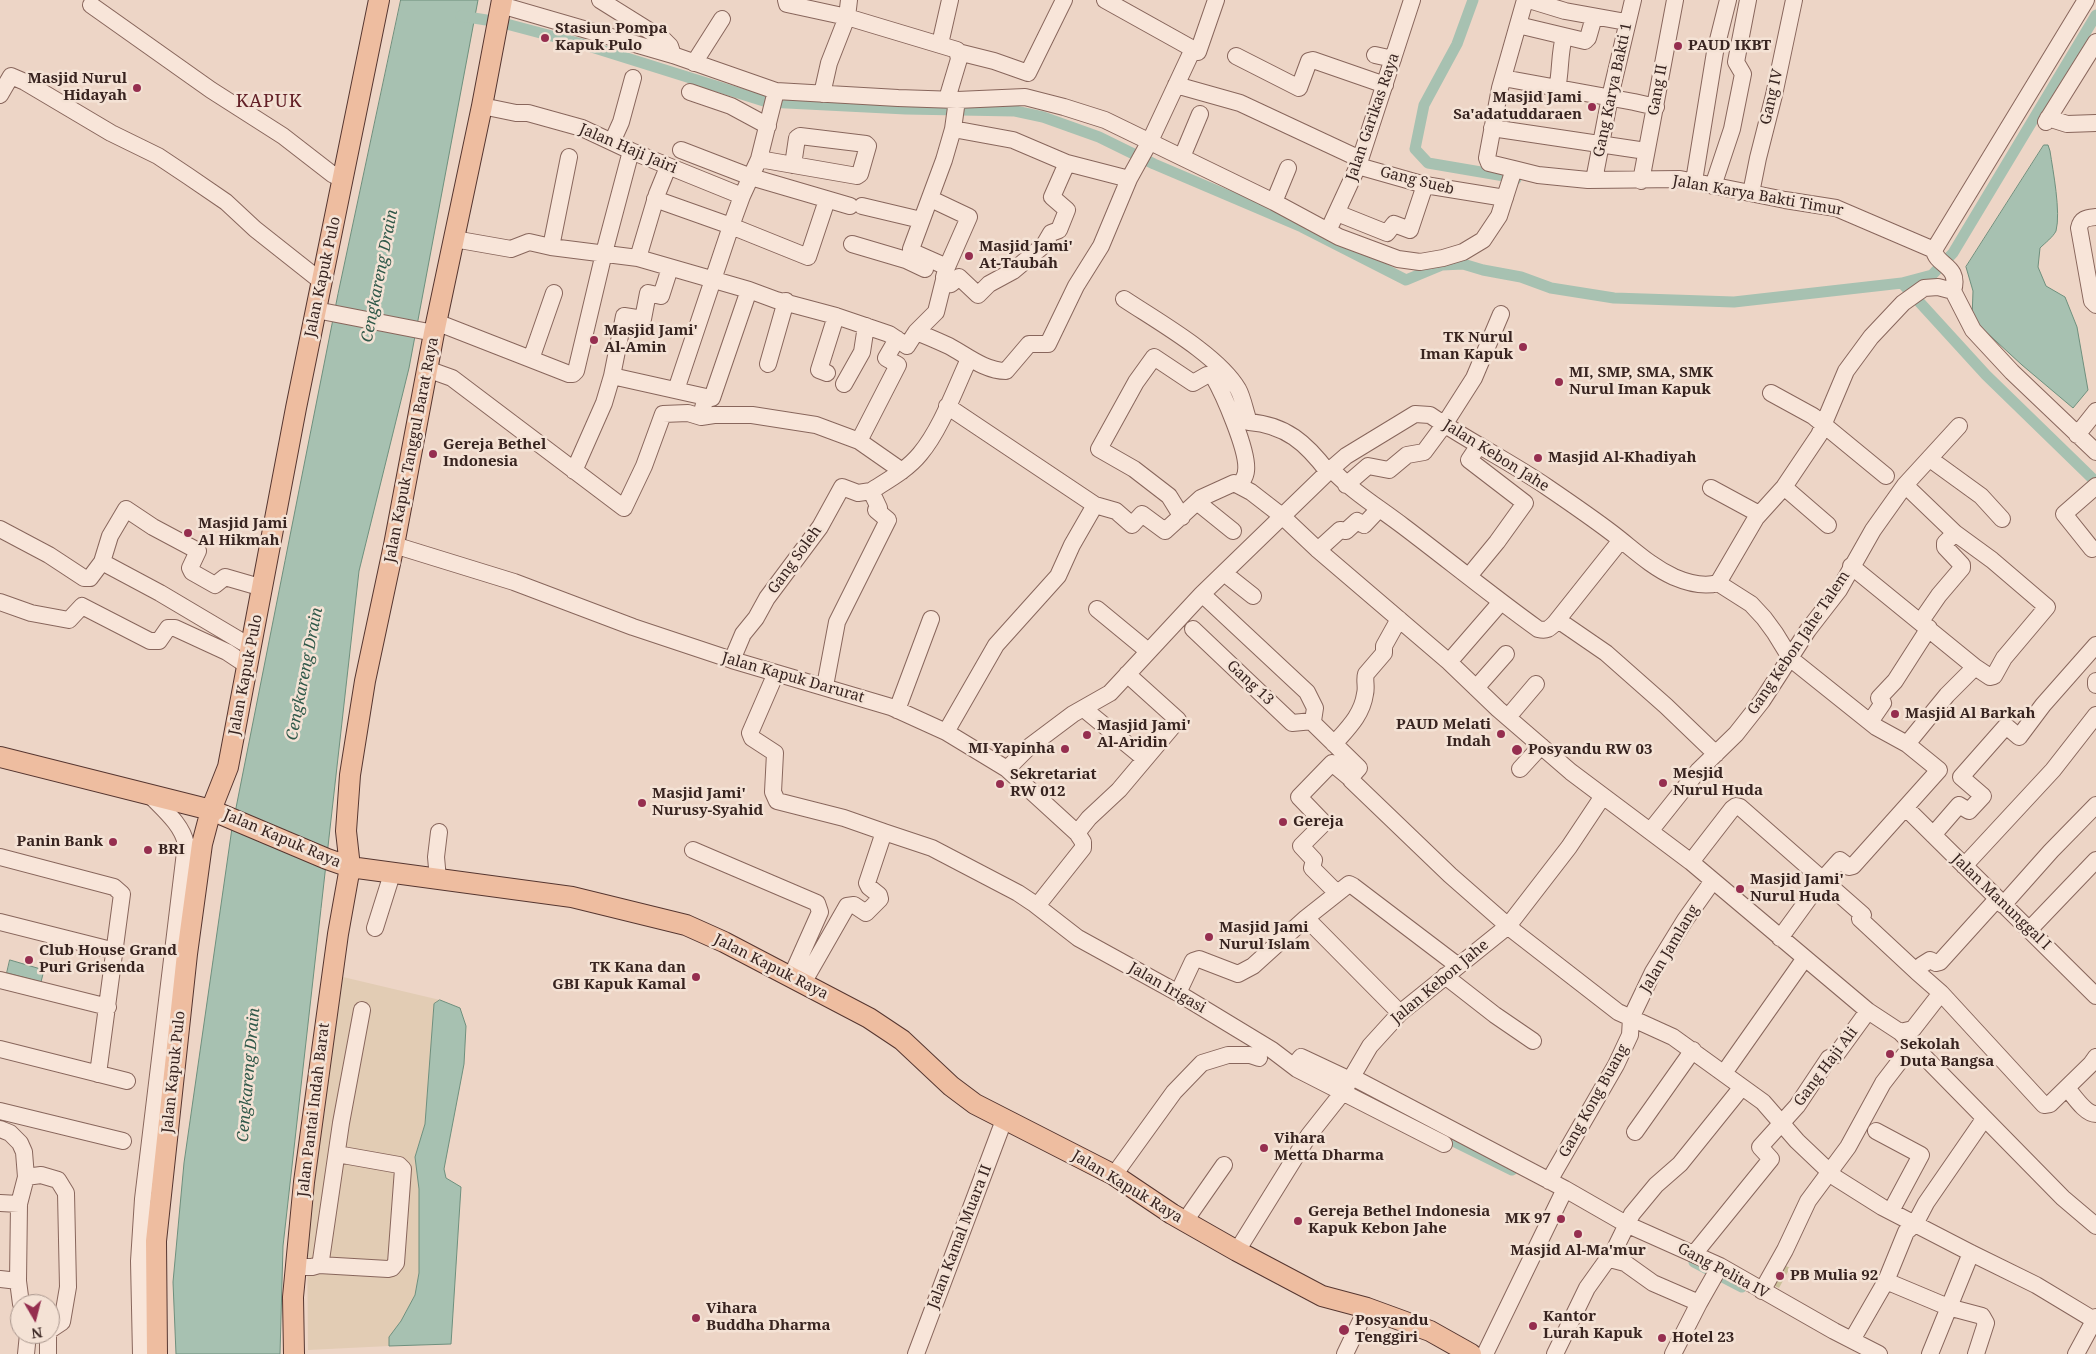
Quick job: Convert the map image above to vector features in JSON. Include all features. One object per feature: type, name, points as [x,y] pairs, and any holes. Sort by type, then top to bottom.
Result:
[{"type":"main road","name":"Jalan Kapuk Pulo","points":[[157,1354],[156,1241],[187,954],[202,844],[217,812],[228,766],[262,588],[322,312],[322,282],[380,0]]},
{"type":"main road","name":"Jalan Kapuk Tanggul Barat Raya","points":[[350,867],[346,831],[350,775],[365,681],[394,545],[427,369],[432,329],[454,238],[501,6]]},
{"type":"main road","name":"Jalan Kapuk Raya","points":[[0,757],[217,812],[350,867],[572,897],[686,925],[884,1026],[902,1040],[951,1086],[975,1104],[1114,1176],[1237,1251],[1322,1296],[1367,1308],[1430,1331],[1471,1354]]},
{"type":"main road","name":"Jalan Pantai Indah Barat","points":[[294,1354],[293,1297],[295,1267],[320,1057],[350,867]]},
{"type":"street","points":[[600,0],[664,40],[670,46],[673,55]]},
{"type":"street","points":[[786,0],[787,4],[847,17],[953,48],[958,52],[994,60],[1028,73],[1064,0]]},
{"type":"street","points":[[822,94],[829,63],[847,17],[849,0]]},
{"type":"street","points":[[940,44],[950,0]]},
{"type":"street","points":[[916,332],[949,346],[969,359],[1006,372],[1029,344],[1048,344],[1064,308],[1101,246],[1131,174],[1148,145],[1193,49],[1105,0]]},
{"type":"street","points":[[1198,52],[1216,0]]},
{"type":"street","name":"Jalan Garikas Raya","points":[[1328,230],[1359,163],[1412,0]]},
{"type":"street","name":"Jalan Karya Bakti Timur","points":[[1525,0],[1503,78],[1487,158],[1488,162],[1511,181],[1538,175],[1594,180],[1641,181],[1680,179],[1836,208],[1940,258]]},
{"type":"street","points":[[1529,0],[1565,11],[1626,22]]},
{"type":"street","name":"Gang Karya Bakti 1","points":[[1594,180],[1626,22],[1633,0]]},
{"type":"street","name":"Gang II","points":[[1641,181],[1675,0]]},
{"type":"street","points":[[1694,182],[1715,52],[1728,0]]},
{"type":"street","points":[[1713,186],[1732,129],[1743,74],[1736,62],[1748,0]]},
{"type":"street","name":"Gang IV","points":[[1751,193],[1794,0]]},
{"type":"street","points":[[2086,0],[1940,258],[1955,285],[1953,291],[1973,330],[2012,372],[2096,452]]},
{"type":"street","points":[[91,5],[211,90],[283,136],[332,174],[344,180]]},
{"type":"street","points":[[501,6],[673,55],[775,95],[822,94],[953,102],[1025,97],[1105,120],[1148,145],[1182,157],[1328,230],[1388,255],[1420,262],[1444,258],[1463,252],[1483,240],[1499,216],[1511,181]]},
{"type":"street","points":[[1518,25],[1586,41],[1594,17]]},
{"type":"street","points":[[694,63],[722,19]]},
{"type":"street","points":[[1557,89],[1561,71],[1559,65],[1560,49],[1564,36]]},
{"type":"street","points":[[2096,42],[2047,120],[2067,124],[2096,123]]},
{"type":"street","points":[[958,52],[959,59],[953,102],[953,127],[931,200],[921,220],[911,249],[913,252],[945,275],[951,284],[959,277],[978,294],[996,279],[1013,271],[1044,245],[1051,233],[1058,230],[1067,210],[1052,197],[1067,163]]},
{"type":"street","points":[[1376,55],[1393,59]]},
{"type":"street","points":[[1236,56],[1299,88],[1309,61],[1313,60],[1385,85]]},
{"type":"street","points":[[0,95],[11,76],[26,82],[111,133],[158,156],[226,202],[255,229],[322,282]]},
{"type":"street","points":[[612,142],[621,122],[633,78]]},
{"type":"street","points":[[1503,78],[1610,97],[1656,108]]},
{"type":"street","name":"Gang Sueb","points":[[1176,85],[1240,104],[1359,163],[1425,185],[1511,181]]},
{"type":"street","points":[[690,92],[731,106],[769,124]]},
{"type":"street","points":[[676,390],[731,226],[759,159],[775,95]]},
{"type":"street","name":"Jalan Haji Jairi","points":[[482,106],[516,113],[528,113],[582,128],[668,167],[714,183],[742,196]]},
{"type":"street","points":[[1182,157],[1200,114]]},
{"type":"street","points":[[953,127],[1013,140],[1067,163],[1131,174]]},
{"type":"street","points":[[1492,128],[1646,151]]},
{"type":"street","points":[[681,150],[751,177],[827,200],[921,220]]},
{"type":"street","points":[[322,312],[432,329],[532,359],[573,374],[576,371],[631,151]]},
{"type":"street","points":[[552,247],[568,157]]},
{"type":"street","points":[[759,159],[793,165]]},
{"type":"street","points":[[638,258],[655,199],[668,167]]},
{"type":"street","points":[[1274,202],[1288,168]]},
{"type":"street","points":[[1337,213],[1387,233],[1394,225],[1409,230],[1412,228],[1425,185]]},
{"type":"street","points":[[655,199],[731,226],[808,257],[827,200]]},
{"type":"street","points":[[454,238],[511,249],[529,242],[552,247],[638,258],[749,290],[776,300],[786,301],[836,316],[889,334],[909,346],[916,332],[936,312],[945,275],[969,217],[931,200]]},
{"type":"street","points":[[2096,217],[2084,219],[2080,222],[2079,228],[2092,301],[2096,305]]},
{"type":"street","points":[[1388,255],[1397,225]]},
{"type":"street","points":[[852,244],[906,260],[945,275]]},
{"type":"street","points":[[574,471],[604,403],[612,376],[624,316],[643,319],[648,293],[661,296],[670,268]]},
{"type":"street","points":[[1780,938],[1823,879],[1841,860],[1849,867],[1852,866],[1939,769],[1906,744],[1870,722],[1791,659],[1775,633],[1751,604],[1718,582],[1759,514],[1784,487],[1819,435],[1846,371],[1871,337],[1903,303],[1924,288],[1938,287],[1953,291]]},
{"type":"street","points":[[612,376],[712,398],[749,290]]},
{"type":"street","points":[[532,359],[554,293]]},
{"type":"street","points":[[1124,299],[1210,358],[1227,375],[1238,390],[1248,422],[1264,423],[1298,439],[1346,485],[1538,629],[1550,629],[1621,540]]},
{"type":"street","points":[[768,364],[786,301]]},
{"type":"street","points":[[1346,485],[1368,466],[1389,470],[1407,455],[1422,454],[1444,425],[1474,378],[1501,314]]},
{"type":"street","points":[[827,374],[819,370],[836,316]]},
{"type":"street","points":[[844,384],[862,352],[866,326]]},
{"type":"street","points":[[859,441],[898,365],[886,358],[896,339]]},
{"type":"street","points":[[1182,517],[1169,496],[1134,469],[1100,452],[1099,449],[1136,382],[1154,357],[1193,383],[1207,375],[1213,376],[1220,388],[1239,438],[1247,469],[1240,485]]},
{"type":"street","points":[[825,686],[837,622],[888,520],[876,510],[879,508],[871,491],[902,471],[920,455],[932,437],[969,359]]},
{"type":"street","points":[[427,369],[452,378],[625,508],[644,466],[663,414],[688,413],[701,417],[752,415],[816,424],[859,441],[902,471]]},
{"type":"street","points":[[1771,392],[1824,424],[1886,476]]},
{"type":"street","points":[[701,417],[706,397]]},
{"type":"street","points":[[947,406],[1095,505],[1116,511],[1132,525],[1142,514],[1165,531],[1197,502],[1223,487],[1234,483],[1240,485],[1282,516],[1318,550],[1449,662],[1541,746],[1691,862],[1712,882],[1868,1011],[1900,1032],[2062,1198],[2096,1226]]},
{"type":"street","points":[[2077,435],[2096,411]]},
{"type":"street","name":"Jalan Kebon Jahe","points":[[1007,769],[1029,746],[1110,693],[1202,594],[1346,456],[1415,414],[1430,415],[1531,476],[1621,540],[1646,562],[1676,578],[1709,586],[1718,582]]},
{"type":"street","name":"Gang Kebon Jahe Talem","points":[[1651,830],[1698,771],[1741,728],[1791,659],[1808,630],[1839,590],[1852,566],[1905,485],[1958,426]]},
{"type":"street","points":[[1469,576],[1497,542],[1525,503],[1470,460],[1478,445]]},
{"type":"street","points":[[1930,459],[1981,496],[2002,519]]},
{"type":"street","points":[[1852,566],[1990,677],[1994,676],[2004,658],[2047,607],[2011,576],[1955,533],[1905,485]]},
{"type":"street","points":[[2092,549],[2064,514],[2096,486]]},
{"type":"street","name":"Gang Soleh","points":[[732,660],[743,634],[756,618],[767,598],[820,527],[842,487],[858,493],[871,491]]},
{"type":"street","points":[[1784,487],[1828,525]]},
{"type":"street","points":[[1711,488],[1759,514]]},
{"type":"street","points":[[1197,502],[1234,531]]},
{"type":"street","points":[[946,732],[996,645],[1058,576],[1072,545],[1095,505]]},
{"type":"street","points":[[0,529],[49,555],[84,578],[90,578],[102,562],[110,536],[126,509],[152,528],[198,551],[190,568],[192,572],[215,585],[224,578],[262,588]]},
{"type":"street","points":[[1318,550],[1340,530],[1346,531],[1357,521],[1364,525],[1379,509]]},
{"type":"street","points":[[1870,722],[1883,703],[1879,698],[1895,681],[1938,595],[1962,568],[1962,565],[1945,547],[1946,543],[1955,533]]},
{"type":"street","name":"Jalan Kapuk Darurat","points":[[394,545],[514,582],[633,627],[732,660],[825,686],[897,710],[946,732],[1007,769],[1077,833]]},
{"type":"street","points":[[102,562],[160,593],[250,657]]},
{"type":"street","points":[[1224,573],[1253,596]]},
{"type":"street","points":[[1202,594],[1307,692],[1315,708],[1313,721],[1359,768],[1350,778]]},
{"type":"street","points":[[0,602],[31,612],[69,620],[82,606],[150,641],[158,641],[168,628],[174,628],[227,652],[250,657]]},
{"type":"street","points":[[1449,662],[1501,602]]},
{"type":"street","points":[[1097,609],[1148,651]]},
{"type":"street","points":[[897,710],[931,619]]},
{"type":"street","points":[[1334,744],[1356,720],[1362,708],[1366,691],[1366,674],[1384,653],[1384,646],[1399,619]]},
{"type":"street","points":[[1558,620],[1606,653],[1666,706],[1716,754]]},
{"type":"street","name":"Gang 13","points":[[1193,629],[1292,723],[1313,721]]},
{"type":"street","points":[[1933,835],[1959,804],[1968,811],[1983,796],[1961,777],[1980,756],[1989,742],[2006,726],[2019,737],[2043,705],[2096,645]]},
{"type":"street","points":[[1476,688],[1506,654]]},
{"type":"street","points":[[1906,744],[1947,695],[1976,667]]},
{"type":"street","name":"Jalan Irigasi","points":[[776,673],[750,729],[750,735],[775,752],[773,792],[777,801],[844,818],[932,848],[1010,889],[1037,906],[1078,938],[1178,993],[1272,1050],[1297,1069],[1297,1062],[1301,1057],[1444,1144]]},
{"type":"street","points":[[1037,906],[1083,848],[1083,842],[1077,833],[1089,818],[1119,790],[1178,720],[1127,674]]},
{"type":"street","points":[[1508,717],[1536,684]]},
{"type":"street","points":[[1084,709],[1145,759]]},
{"type":"street","points":[[1964,866],[2053,770],[2096,715]]},
{"type":"street","points":[[1520,769],[1541,746]]},
{"type":"street","points":[[1337,893],[1312,868],[1314,860],[1301,846],[1324,823],[1299,797],[1332,764],[1350,778],[1450,874],[1508,926],[1618,1012],[1673,1037],[1763,1102],[1830,1173],[1856,1191],[1891,1211],[1970,1253],[2036,1284],[2095,1319],[2090,1341],[2076,1354]]},
{"type":"street","name":"Jalan Kapuk Pulo","points":[[141,1354],[139,1261],[143,1198],[186,844],[182,831],[149,794]]},
{"type":"street","name":"Jalan Kebon Jahe","points":[[1237,1251],[1309,1134],[1348,1084],[1370,1046],[1400,1013],[1508,926],[1569,847],[1604,796]]},
{"type":"street","points":[[1917,972],[1922,965],[1930,960],[1936,963],[1940,962],[2096,805]]},
{"type":"street","points":[[1691,862],[1732,809],[1739,806],[1863,915],[1860,920],[1941,992],[2039,1101],[2049,1105],[2096,1057]]},
{"type":"street","name":"Jalan Manunggal I","points":[[1906,808],[2096,996]]},
{"type":"street","points":[[438,879],[436,857],[439,832]]},
{"type":"street","points":[[797,980],[847,906],[854,905],[866,913],[880,899],[879,895],[867,883],[884,832]]},
{"type":"street","points":[[693,850],[817,903],[820,912],[797,980]]},
{"type":"street","points":[[0,857],[114,887],[120,891],[122,897],[116,951],[98,1074]]},
{"type":"street","points":[[2029,930],[2096,860]]},
{"type":"street","points":[[375,928],[392,874]]},
{"type":"street","name":"Jalan Jamlang","points":[[1632,1018],[1653,972],[1685,920],[1712,882]]},
{"type":"street","points":[[1178,993],[1193,961],[1199,959],[1238,974],[1253,966],[1306,918],[1349,884],[1451,970],[1495,1015],[1533,1041]]},
{"type":"street","points":[[1306,918],[1400,1013]]},
{"type":"street","points":[[0,922],[116,951]]},
{"type":"street","points":[[1724,1073],[1805,958]]},
{"type":"street","points":[[0,980],[108,1007]]},
{"type":"street","points":[[1900,1032],[1913,1029],[1941,992]]},
{"type":"street","points":[[319,1264],[362,1010]]},
{"type":"street","name":"Gang Haji Ali","points":[[1694,1254],[1771,1159],[1760,1148],[1778,1126],[1783,1123],[1829,1058],[1836,1055],[1868,1011]]},
{"type":"street","name":"Gang Kong Buang","points":[[1549,1181],[1616,1065],[1630,1035],[1632,1018]]},
{"type":"street","points":[[1762,1291],[1808,1201],[1855,1136],[1883,1083],[1913,1044]]},
{"type":"street","points":[[0,1050],[127,1081]]},
{"type":"street","points":[[1635,1132],[1693,1050]]},
{"type":"street","points":[[1114,1176],[1174,1092],[1202,1063],[1228,1055],[1250,1055],[1259,1058]]},
{"type":"street","name":"Gang Pelita IV","points":[[1348,1084],[1549,1181],[1562,1196],[1625,1226],[1694,1254],[1716,1271],[1762,1291],[1879,1354]]},
{"type":"street","points":[[1555,1354],[1587,1288],[1607,1260],[1610,1259],[1625,1226],[1656,1185],[1680,1164],[1742,1087]]},
{"type":"street","points":[[2067,1088],[2087,1111],[2096,1114]]},
{"type":"street","points":[[0,1111],[123,1142]]},
{"type":"street","points":[[1852,1340],[1886,1282],[1906,1232],[1915,1224],[1926,1203],[1984,1119]]},
{"type":"street","name":"Jalan Kamal Muara II","points":[[916,1354],[1004,1120]]},
{"type":"street","points":[[0,1129],[10,1132],[20,1143],[24,1152],[26,1177],[19,1204],[18,1281],[20,1294]]},
{"type":"street","points":[[1876,1131],[1921,1155],[1891,1211]]},
{"type":"street","points":[[295,1267],[312,1267],[319,1264],[388,1269],[392,1268],[396,1263],[403,1169],[399,1165],[337,1154]]},
{"type":"street","points":[[1185,1221],[1224,1164]]},
{"type":"street","points":[[26,1177],[41,1175],[58,1180],[66,1193],[68,1288],[62,1322],[60,1323]]},
{"type":"street","points":[[1485,1354],[1562,1196]]},
{"type":"street","points":[[0,1203],[19,1204]]},
{"type":"street","points":[[1930,1354],[1970,1253]]},
{"type":"street","points":[[1610,1259],[1625,1264],[1653,1283],[1699,1303]]},
{"type":"street","points":[[1673,1354],[1716,1271]]},
{"type":"street","points":[[0,1280],[18,1281]]},
{"type":"street","points":[[1886,1282],[1948,1307],[1982,1316],[1986,1323],[1976,1354]]},
{"type":"street","points":[[1345,1354],[1367,1308]]},
{"type":"shaded area","points":[[343,977],[440,1000],[434,1004],[425,1124],[415,1157],[419,1189],[419,1273],[415,1295],[401,1321],[389,1337],[389,1346],[308,1350],[307,1223]]},
{"type":"shaded area","name":"PB Mulia 92","points":[[1780,1263],[1790,1268],[1779,1288],[1769,1283]]},
{"type":"water","name":"Cengkareng Drain","points":[[401,0],[478,0],[409,368],[359,571],[283,1246],[280,1354],[176,1354],[173,1282],[184,1163],[232,828],[338,294]]},
{"type":"water","points":[[2044,145],[2048,145],[2050,151],[2058,213],[2055,233],[2040,248],[2038,267],[2046,286],[2065,297],[2077,327],[2088,390],[2073,408],[1972,319],[1973,291],[1966,267]]},
{"type":"water","points":[[10,960],[44,970],[41,982],[7,973]]},
{"type":"water","points":[[440,1000],[460,1008],[466,1026],[464,1064],[444,1169],[446,1178],[461,1187],[451,1344],[389,1346],[389,1337],[401,1321],[415,1295],[419,1273],[419,1189],[415,1157],[425,1124],[434,1004]]},
{"type":"waterway","points":[[1473,0],[1457,44],[1424,105],[1415,149],[1428,163],[1516,179]]},
{"type":"waterway","points":[[1902,283],[1932,275],[1953,253],[2096,15]]},
{"type":"waterway","points":[[461,16],[499,22],[582,44],[767,102],[906,109],[1015,111],[1043,117],[1099,137],[1154,164],[1302,227],[1406,280],[1442,265],[1463,264],[1521,277],[1551,288],[1614,298],[1734,302],[1902,283],[1986,375],[2096,482]]},
{"type":"waterway","points":[[1437,1133],[1512,1170]]},
{"type":"waterway","points":[[1694,1262],[1742,1287]]},
{"type":"place","name":"Stasiun Pompa Kapuk Pulo","points":[[545,38]]},
{"type":"place","name":"PAUD IKBT","points":[[1678,46]]},
{"type":"place","name":"Masjid Nurul Hidayah","points":[[137,88]]},
{"type":"place","name":"Masjid Jami Sa'adatuddaraen","points":[[1592,107]]},
{"type":"place","name":"Masjid Jami' At-Taubah","points":[[969,256]]},
{"type":"place","name":"Masjid Jami' Al-Amin","points":[[594,340]]},
{"type":"place","name":"TK Nurul Iman Kapuk","points":[[1523,347]]},
{"type":"place","name":"MI, SMP, SMA, SMK Nurul Iman Kapuk","points":[[1559,382]]},
{"type":"place","name":"Gereja Bethel Indonesia","points":[[433,454]]},
{"type":"place","name":"Masjid Al-Khadiyah","points":[[1538,458]]},
{"type":"place","name":"Masjid Jami Al Hikmah","points":[[188,533]]},
{"type":"place","name":"Masjid Al Barkah","points":[[1895,714]]},
{"type":"place","name":"PAUD Melati Indah","points":[[1501,734]]},
{"type":"place","name":"Masjid Jami' Al-Aridin","points":[[1087,735]]},
{"type":"place","name":"MI Yapinha","points":[[1065,749]]},
{"type":"place","name":"Posyandu RW 03","points":[[1517,750]]},
{"type":"place","name":"Mesjid Nurul Huda","points":[[1663,783]]},
{"type":"place","name":"Sekretariat RW 012","points":[[1000,784]]},
{"type":"place","name":"Masjid Jami' Nurusy-Syahid","points":[[642,803]]},
{"type":"place","name":"Gereja","points":[[1283,822]]},
{"type":"place","name":"Panin Bank","points":[[113,842]]},
{"type":"place","name":"BRI","points":[[148,850]]},
{"type":"place","name":"Masjid Jami' Nurul Huda","points":[[1740,889]]},
{"type":"place","name":"Masjid Jami Nurul Islam","points":[[1209,937]]},
{"type":"place","name":"Club House Grand Puri Grisenda","points":[[29,960]]},
{"type":"place","name":"TK Kana dan GBI Kapuk Kamal","points":[[696,977]]},
{"type":"place","name":"Sekolah Duta Bangsa","points":[[1890,1054]]},
{"type":"place","name":"Vihara Metta Dharma","points":[[1264,1148]]},
{"type":"place","name":"MK 97","points":[[1561,1219]]},
{"type":"place","name":"Gereja Bethel Indonesia Kapuk Kebon Jahe","points":[[1298,1221]]},
{"type":"place","name":"Masjid Al-Ma'mur","points":[[1578,1234]]},
{"type":"place","name":"PB Mulia 92","points":[[1780,1276]]},
{"type":"place","name":"Vihara Buddha Dharma","points":[[696,1318]]},
{"type":"place","name":"Kantor Lurah Kapuk","points":[[1533,1326]]},
{"type":"place","name":"Posyandu Tenggiri","points":[[1344,1330]]},
{"type":"place","name":"Hotel 23","points":[[1662,1338]]},
{"type":"district","name":"KAPUK","points":[[269,102]]}]
